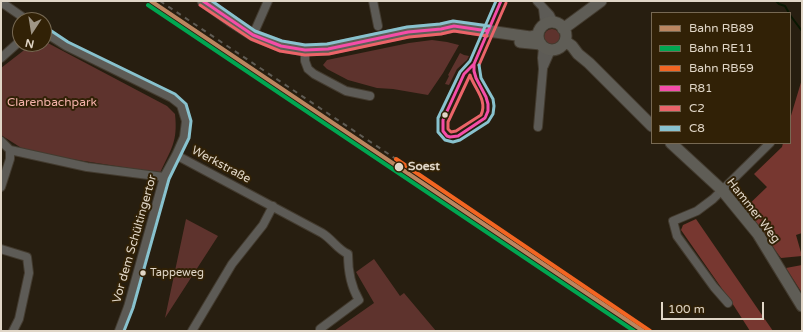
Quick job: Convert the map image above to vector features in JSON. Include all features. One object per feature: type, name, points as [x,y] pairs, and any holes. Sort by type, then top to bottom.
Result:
[{"type":"street","points":[[203,1],[253,35],[281,46],[305,50],[328,49],[408,32],[441,29],[474,36],[550,44],[578,54],[587,61],[651,125]]},
{"type":"street","points":[[253,35],[268,1]]},
{"type":"street","points":[[373,1],[378,26]]},
{"type":"street","points":[[550,44],[541,28],[554,25],[601,1]]},
{"type":"street","points":[[1,2],[15,12]]},
{"type":"street","points":[[538,127],[543,69],[542,58],[550,44],[566,37],[554,25],[550,15],[540,4]]},
{"type":"street","name":"Werkstraße","points":[[52,37],[66,46],[172,98],[181,105],[186,121],[184,137],[176,155],[322,233],[343,252],[348,254],[348,264],[353,291],[359,300],[320,329],[320,331]]},
{"type":"street","points":[[1,58],[12,48]]},
{"type":"street","points":[[305,50],[308,69],[314,74],[346,91],[370,96]]},
{"type":"street","points":[[1,141],[10,150],[87,167],[164,177]]},
{"type":"street","name":"Hammer Weg","points":[[672,144],[722,190],[758,234],[802,306]]},
{"type":"street","points":[[728,303],[714,287],[677,236],[673,221],[697,212],[769,144]]},
{"type":"street","points":[[1,187],[10,159],[10,150]]},
{"type":"street","name":"Vor dem Schültingertor","points":[[119,331],[128,306],[164,177],[176,155]]},
{"type":"street","points":[[192,331],[232,264],[263,225],[272,206]]},
{"type":"street","points":[[1,250],[27,257],[29,274],[19,319],[13,331]]},
{"type":"green space","points":[[549,29],[555,29],[560,34],[558,43],[555,45],[549,45],[544,40],[544,34]]},
{"type":"green space","points":[[432,40],[459,45],[428,95],[377,88],[348,80],[327,69],[323,65],[327,60],[409,43]]},
{"type":"green space","name":"Clarenbachpark","points":[[52,45],[167,106],[175,114],[176,124],[173,145],[160,173],[71,159],[23,149],[1,135],[1,68],[22,52],[52,52]]},
{"type":"green space","points":[[460,53],[469,56],[467,60],[457,69],[449,85],[445,84],[449,76],[448,75]]},
{"type":"green space","points":[[186,219],[218,236],[165,318]]},
{"type":"green space","points":[[374,259],[400,296],[404,293],[436,331],[334,331],[374,303],[356,272]]},
{"type":"shaded area","points":[[802,79],[802,233],[796,235],[802,256],[781,258],[744,209],[767,187],[754,174],[782,147],[783,144],[791,144],[791,116]]},
{"type":"shaded area","points":[[696,219],[773,331],[750,331],[681,230],[683,225]]},
{"type":"shaded area","points":[[802,265],[802,293],[786,268]]},
{"type":"waterway","points":[[776,1],[785,6],[788,12]]},
{"type":"waterway","points":[[791,16],[802,31]]},
{"type":"railway","points":[[160,1],[396,159]]},
{"type":"rail line","name":"RB89","points":[[151,1],[643,331]]},
{"type":"rail line","name":"RE11","points":[[148,5],[634,331]]},
{"type":"rail line","name":"RB59","points":[[396,159],[650,331]]},
{"type":"transit line","name":"R81","points":[[203,1],[253,35],[281,46],[305,50],[328,49],[408,32],[441,29],[454,26],[488,31]]},
{"type":"transit line","name":"C8","points":[[212,1],[255,31],[282,41],[305,45],[327,44],[407,27],[440,24],[453,21],[489,26]]},
{"type":"transit line","name":"C8","points":[[479,65],[481,78],[493,99],[493,114],[488,122],[460,140],[453,142],[445,140],[438,132],[438,118],[460,72],[470,61],[496,1]]},
{"type":"transit line","name":"R81","points":[[474,64],[501,1]]},
{"type":"transit line","name":"C2","points":[[479,65],[506,3]]},
{"type":"transit line","name":"C2","points":[[200,5],[251,39],[280,51],[305,55],[329,54],[409,37],[441,34],[454,31],[487,36]]},
{"type":"transit line","name":"C8","points":[[52,31],[68,42],[175,94],[186,104],[191,121],[189,138],[169,179],[133,308],[124,331]]},
{"type":"transit line","name":"R81","points":[[474,64],[476,78],[486,97],[488,111],[485,118],[458,136],[447,136],[443,131],[443,120],[464,74],[474,64]]},
{"type":"transit line","name":"C2","points":[[470,75],[482,99],[483,110],[481,115],[456,131],[451,132],[448,129],[448,122],[470,75]]},
{"type":"place","name":"Soest","points":[[399,167]]},
{"type":"place","name":"Tappeweg","points":[[143,273]]}]
